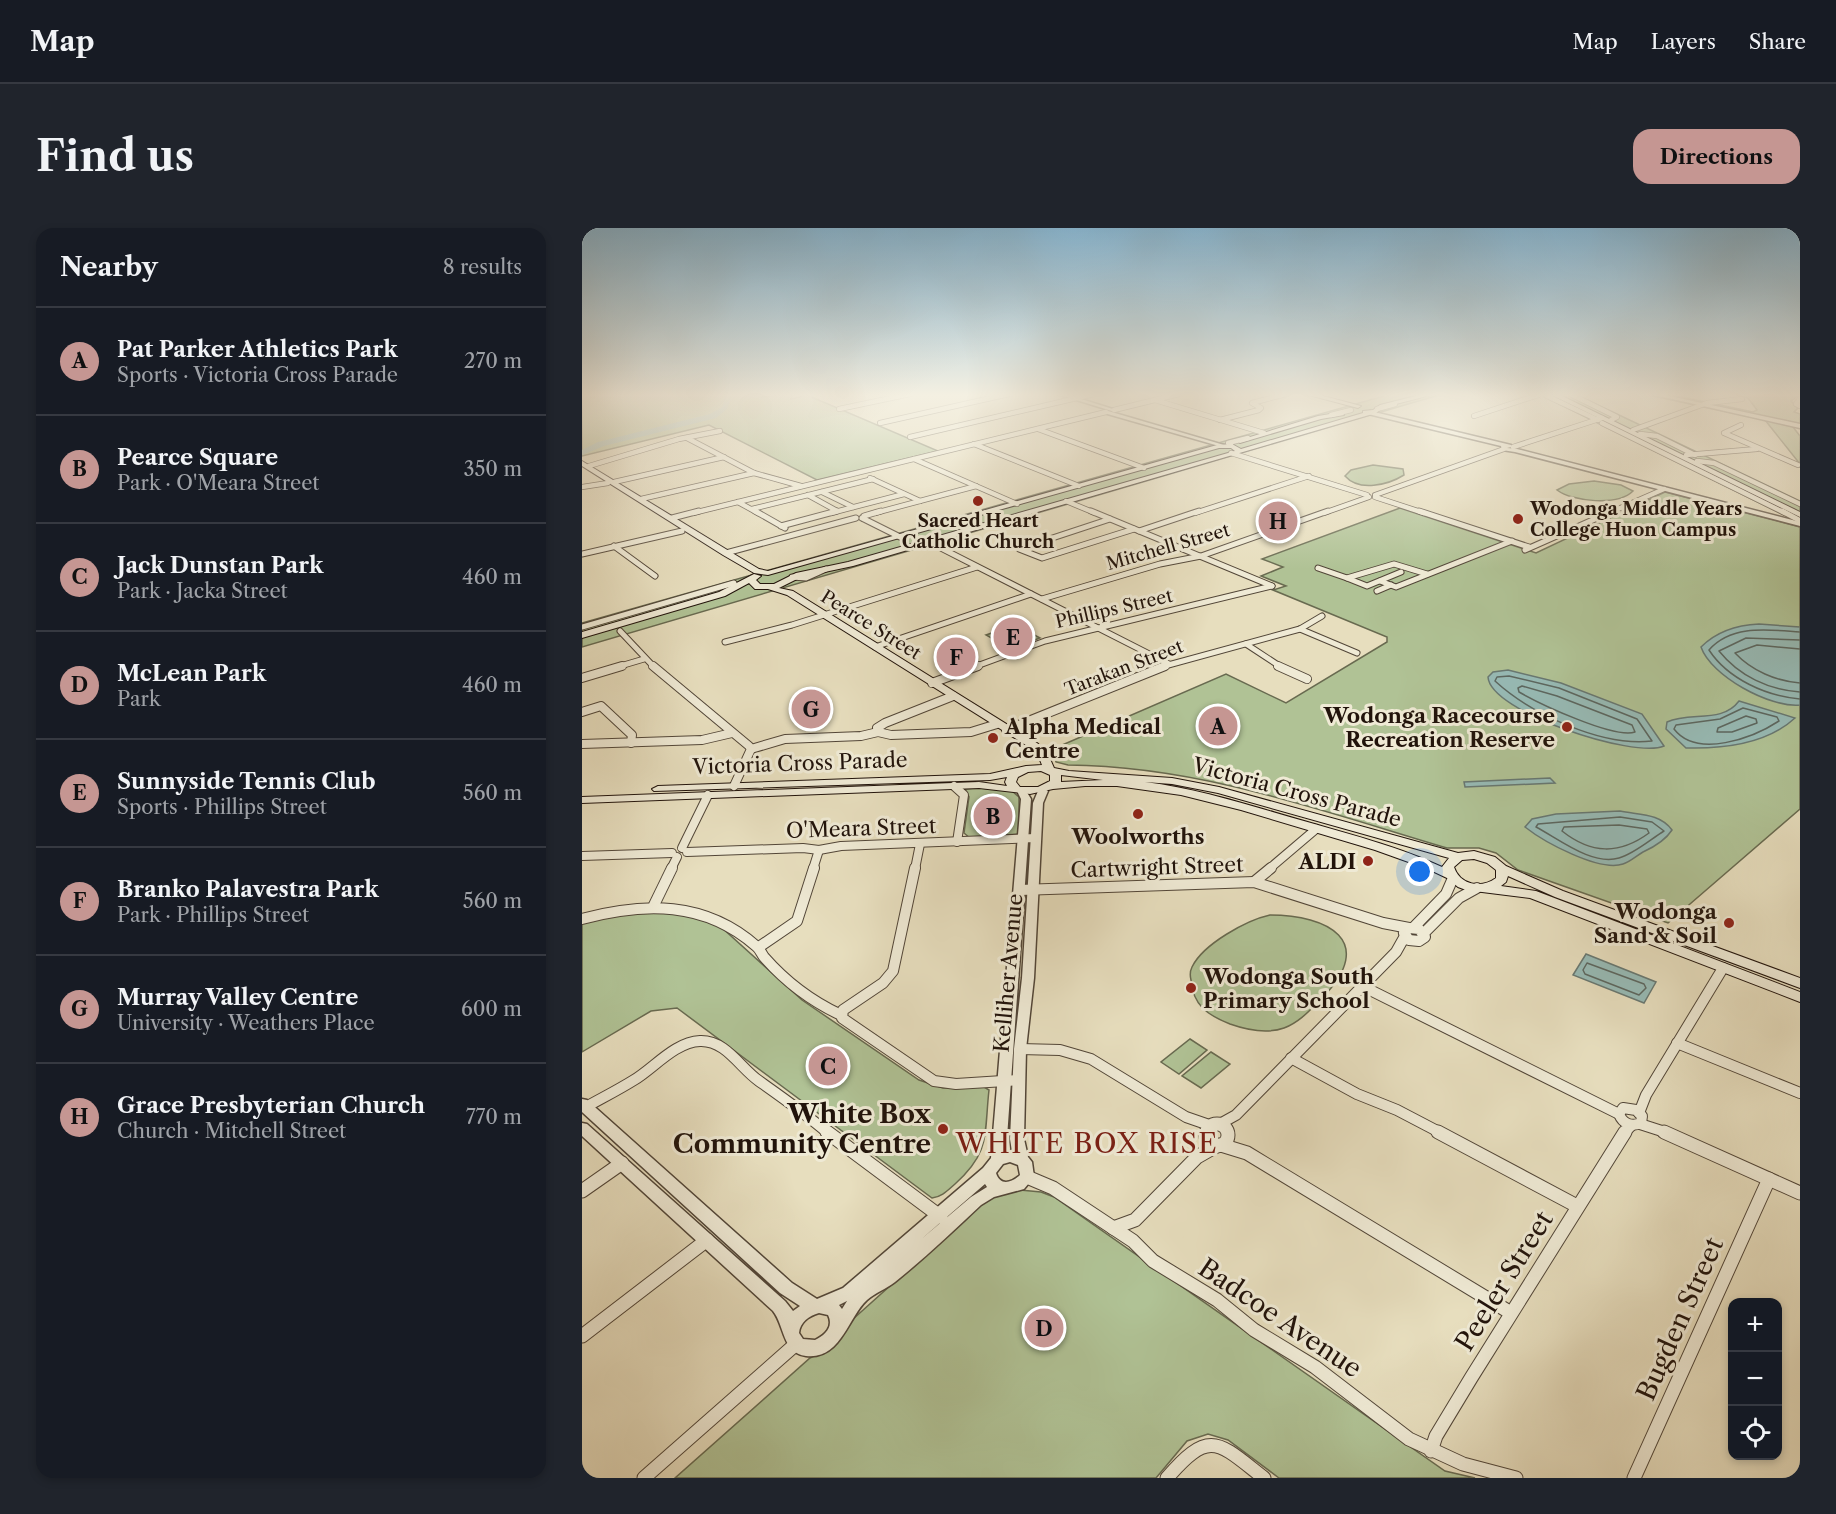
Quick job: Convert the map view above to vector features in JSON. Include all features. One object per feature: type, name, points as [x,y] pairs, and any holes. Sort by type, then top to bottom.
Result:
[{"type":"main road","points":[[582,635],[768,573],[1195,452]]},
{"type":"main road","points":[[1222,452],[1230,453]]},
{"type":"main road","points":[[1679,452],[1799,518]]},
{"type":"main road","points":[[582,643],[738,594],[770,588],[792,577],[927,542],[1230,453]]},
{"type":"main road","points":[[584,466],[641,499],[723,554],[745,571],[751,579]]},
{"type":"main road","points":[[611,482],[669,519]]},
{"type":"main road","points":[[1079,486],[1094,492]]},
{"type":"main road","points":[[900,537],[927,542]]},
{"type":"main road","points":[[723,554],[758,571],[779,576],[783,583]]},
{"type":"main road","name":"Pearce Street","points":[[751,579],[758,587],[790,593],[997,724],[1043,754],[1050,770]]},
{"type":"main road","name":"Pearce Street","points":[[783,583],[790,593]]},
{"type":"main road","points":[[1019,790],[1010,782],[1013,775],[1022,770],[1030,756],[1025,742]]},
{"type":"main road","name":"Victoria Cross Parade","points":[[582,800],[710,791],[734,786],[990,777],[1022,770],[1144,777],[1219,790],[1458,857],[1483,857],[1502,869]]},
{"type":"main road","points":[[1048,788],[1057,778],[1050,770]]},
{"type":"main road","name":"Victoria Cross Parade","points":[[582,792],[954,786],[997,786],[1019,790],[1093,783],[1176,791],[1222,801],[1409,856],[1481,888]]},
{"type":"main road","points":[[1452,876],[1448,866],[1458,857]]},
{"type":"main road","points":[[1481,888],[1502,879],[1502,869],[1773,980],[1800,997]]},
{"type":"main road","points":[[1481,888],[1532,894],[1723,968],[1773,980],[1800,983]]},
{"type":"street","points":[[584,466],[634,452]]},
{"type":"street","points":[[713,452],[754,473],[802,486]]},
{"type":"street","points":[[669,519],[941,452]]},
{"type":"street","points":[[995,452],[1079,486]]},
{"type":"street","points":[[1101,452],[1144,468]]},
{"type":"street","points":[[1243,452],[1247,456]]},
{"type":"street","name":"Mitchell Street","points":[[1042,599],[1160,564],[1201,556],[1492,452]]},
{"type":"street","points":[[1530,452],[1760,515],[1799,518]]},
{"type":"street","points":[[1674,452],[1726,479],[1778,510],[1799,518]]},
{"type":"street","points":[[1682,452],[1691,458],[1714,463]]},
{"type":"street","points":[[1691,458],[1734,452]]},
{"type":"street","points":[[1767,452],[1798,465]]},
{"type":"street","points":[[1230,453],[1247,456],[1512,541],[1527,548],[1664,489]]},
{"type":"street","points":[[582,487],[724,458]]},
{"type":"street","points":[[914,459],[1017,504]]},
{"type":"street","points":[[1707,459],[1800,504]]},
{"type":"street","points":[[859,472],[920,501]]},
{"type":"street","points":[[641,499],[754,473]]},
{"type":"street","points":[[1110,519],[1018,549],[1042,558],[1309,476]]},
{"type":"street","points":[[752,509],[873,479]]},
{"type":"street","points":[[723,554],[976,486]]},
{"type":"street","points":[[822,492],[852,507]]},
{"type":"street","points":[[781,526],[904,494]]},
{"type":"street","points":[[808,495],[837,511]]},
{"type":"street","points":[[1066,501],[1272,586]]},
{"type":"street","points":[[738,502],[795,534]]},
{"type":"street","points":[[845,509],[900,537]]},
{"type":"street","points":[[582,554],[685,530]]},
{"type":"street","points":[[1380,580],[1396,586],[1512,541]]},
{"type":"street","points":[[927,542],[1169,664]]},
{"type":"street","points":[[614,546],[654,576]]},
{"type":"street","points":[[1347,578],[1384,566],[1400,564],[1427,574]]},
{"type":"street","points":[[1384,566],[1416,578]]},
{"type":"street","points":[[725,642],[824,615],[977,567]]},
{"type":"street","points":[[1318,568],[1367,586],[1401,572]]},
{"type":"street","points":[[582,627],[736,585]]},
{"type":"street","points":[[1377,591],[1391,585]]},
{"type":"street","name":"Phillips Street","points":[[932,683],[1045,641],[1272,586]]},
{"type":"street","points":[[875,647],[1032,594]]},
{"type":"street","name":"Tarakan Street","points":[[1006,730],[1169,664],[1300,629],[1322,616]]},
{"type":"street","points":[[1300,629],[1357,653]]},
{"type":"street","points":[[620,631],[638,647],[644,658],[751,749]]},
{"type":"street","points":[[1246,644],[1278,666],[1307,679]]},
{"type":"street","points":[[582,678],[644,658]]},
{"type":"street","points":[[878,732],[877,728],[885,723],[953,696]]},
{"type":"street","points":[[582,712],[598,703],[632,735],[631,743]]},
{"type":"street","points":[[734,786],[751,749],[785,739],[861,736],[878,732],[891,735],[971,732],[997,724]]},
{"type":"street","points":[[582,744],[702,740],[732,733]]},
{"type":"street","points":[[954,786],[964,795],[957,842]]},
{"type":"street","name":"Kelliher Avenue","points":[[1021,1159],[1017,1139],[1020,1049],[1034,889],[1038,803],[1048,788]]},
{"type":"street","name":"Kelliher Avenue","points":[[993,1166],[1004,1081],[1020,890],[1026,799],[1019,790]]},
{"type":"street","points":[[654,905],[710,791]]},
{"type":"street","points":[[1254,882],[1316,829]]},
{"type":"street","name":"O'Meara Street","points":[[582,856],[803,848],[819,850],[840,846],[1036,838]]},
{"type":"street","points":[[841,1015],[843,1010],[883,983],[893,971],[920,844]]},
{"type":"street","points":[[759,947],[793,926],[797,921],[819,850]]},
{"type":"street","points":[[1220,1145],[1222,1130],[1396,952],[1408,932],[1446,894],[1452,876]]},
{"type":"street","name":"Cartwright Street","points":[[1020,890],[1254,882],[1408,932]]},
{"type":"street","points":[[1396,952],[1424,939],[1424,933],[1459,898],[1481,888]]},
{"type":"street","points":[[582,919],[622,909],[654,905],[702,912],[730,925],[759,947],[763,956],[816,1003],[841,1015],[844,1022],[934,1081],[956,1084],[1020,1080]]},
{"type":"street","points":[[1408,932],[1424,933]]},
{"type":"street","points":[[1408,932],[1416,942]]},
{"type":"street","name":"Peeler Street","points":[[1431,1451],[1436,1436],[1723,968]]},
{"type":"street","points":[[1362,986],[1589,1097],[1800,1193]]},
{"type":"street","points":[[838,1328],[839,1321],[833,1309],[799,1299],[583,1107],[636,1079],[678,1048],[699,1041],[714,1043],[734,1057],[757,1080],[783,1095],[834,1138],[880,1169],[944,1219]]},
{"type":"street","points":[[1677,1043],[1800,1093]]},
{"type":"street","points":[[1020,1049],[1060,1050],[1091,1059],[1186,1117],[1222,1130],[1247,1153],[1511,1313]]},
{"type":"street","points":[[1291,1058],[1357,1094],[1397,1110],[1577,1206]]},
{"type":"street","points":[[1186,1117],[1210,1144],[1247,1153]]},
{"type":"street","points":[[582,1128],[779,1306],[787,1316],[794,1337],[808,1349],[824,1345],[861,1295],[888,1278],[944,1219],[993,1166],[1010,1156],[1021,1159],[1028,1166],[1027,1177],[1019,1185],[991,1192],[944,1219],[849,1293],[817,1306],[797,1318],[794,1337],[644,1478]]},
{"type":"street","points":[[1198,1156],[1206,1130],[1222,1130]]},
{"type":"street","points":[[1110,1228],[1121,1228],[1135,1221],[1198,1156],[1220,1145]]},
{"type":"street","points":[[582,1191],[636,1153]]},
{"type":"street","points":[[993,1166],[988,1177],[995,1186],[1007,1189]]},
{"type":"street","name":"Badcoe Avenue","points":[[1027,1177],[1053,1188],[1110,1228],[1133,1241],[1171,1273],[1217,1300],[1254,1330],[1315,1367],[1409,1439],[1463,1464],[1516,1478]]},
{"type":"street","name":"Bugden Street","points":[[1634,1478],[1769,1179]]},
{"type":"street","points":[[582,1336],[721,1230]]},
{"type":"street","points":[[1167,1478],[1189,1451],[1200,1445],[1212,1443],[1225,1448],[1264,1478]]},
{"type":"green space","points":[[582,452],[597,452],[582,456]]},
{"type":"green space","points":[[763,452],[932,452],[817,480]]},
{"type":"green space","points":[[1185,452],[1244,452],[582,647],[582,623]]},
{"type":"green space","points":[[1657,452],[1698,452],[1800,501],[1800,523]]},
{"type":"green space","points":[[1791,452],[1800,452],[1800,464]]},
{"type":"green space","points":[[1373,465],[1403,469],[1404,475],[1390,482],[1374,485],[1358,484],[1345,476],[1351,470]]},
{"type":"green space","points":[[1594,481],[1621,485],[1633,491],[1617,499],[1595,501],[1584,500],[1557,490],[1569,484]]},
{"type":"green space","name":"Wodonga Racecourse Recreation Reserve","points":[[1665,492],[1800,527],[1800,809],[1668,923],[1518,870],[1496,853],[1479,848],[1447,848],[1307,806],[1213,782],[1165,773],[1056,762],[1053,749],[1226,674],[1286,703],[1387,642],[1387,637],[1273,590],[1286,586],[1261,576],[1283,567],[1262,559],[1400,508],[1536,553]]},
{"type":"green space","points":[[1015,625],[1040,638],[1011,649],[986,635]]},
{"type":"green space","points":[[965,789],[1012,791],[1019,797],[1019,834],[970,838],[964,833],[969,797]]},
{"type":"green space","points":[[631,912],[683,913],[721,927],[802,1000],[919,1080],[943,1088],[984,1087],[989,1090],[984,1141],[975,1162],[967,1173],[947,1191],[932,1198],[677,1008],[651,1011],[582,1052],[582,923]]},
{"type":"green space","points":[[1270,915],[1310,920],[1326,926],[1338,935],[1345,946],[1346,961],[1339,977],[1310,1010],[1284,1028],[1271,1031],[1243,1028],[1214,1017],[1198,1003],[1190,977],[1192,967],[1206,950],[1226,934]]},
{"type":"green space","points":[[1190,1039],[1207,1050],[1179,1074],[1161,1062]]},
{"type":"green space","points":[[1211,1052],[1230,1064],[1201,1088],[1182,1076]]},
{"type":"green space","points":[[1020,1190],[1041,1192],[1054,1197],[1445,1471],[1475,1478],[1279,1478],[1228,1440],[1208,1434],[1187,1441],[1156,1478],[675,1478],[810,1358],[827,1350],[852,1320],[979,1206],[995,1196]]},
{"type":"water","points":[[1759,624],[1800,627],[1800,705],[1773,701],[1743,688],[1716,669],[1701,647],[1707,641],[1728,630]]},
{"type":"water","points":[[1508,670],[1561,683],[1642,714],[1664,746],[1648,748],[1624,746],[1566,730],[1537,718],[1495,691],[1488,677],[1493,672]]},
{"type":"water","points":[[1739,701],[1795,718],[1771,734],[1729,746],[1686,748],[1666,729],[1667,722],[1686,717],[1715,715],[1732,708]]},
{"type":"water","points":[[1550,778],[1555,783],[1465,787],[1464,782]]},
{"type":"water","points":[[1620,811],[1661,820],[1672,830],[1655,846],[1626,863],[1613,865],[1600,864],[1572,854],[1525,827],[1532,819],[1556,814]]},
{"type":"water","points":[[1586,954],[1656,982],[1644,1003],[1573,975]]},
{"type":"place","name":"Sacred Heart Catholic Church","points":[[978,501]]},
{"type":"place","name":"Wodonga Middle Years College Huon Campus","points":[[1518,519]]},
{"type":"place","name":"Grace Presbyterian Church","points":[[1278,521]]},
{"type":"place","name":"Sunnyside Tennis Club","points":[[1013,637]]},
{"type":"place","name":"Branko Palavestra Park","points":[[956,657]]},
{"type":"place","name":"Murray Valley Centre","points":[[811,709]]},
{"type":"place","name":"Pat Parker Athletics Park","points":[[1218,726]]},
{"type":"place","name":"Wodonga Racecourse Recreation Reserve","points":[[1567,727]]},
{"type":"place","name":"Alpha Medical Centre","points":[[993,738]]},
{"type":"place","name":"Woolworths","points":[[1138,814]]},
{"type":"place","name":"Pearce Square","points":[[993,816]]},
{"type":"place","name":"ALDI","points":[[1368,861]]},
{"type":"place","name":"Wodonga Sand & Soil","points":[[1729,923]]},
{"type":"place","name":"Wodonga South Primary School","points":[[1191,988]]},
{"type":"place","name":"Jack Dunstan Park","points":[[828,1066]]},
{"type":"place","name":"White Box Community Centre","points":[[943,1129]]},
{"type":"place","name":"McLean Park","points":[[1044,1328]]},
{"type":"district","name":"WHITE BOX RISE","points":[[1087,1143]]}]
